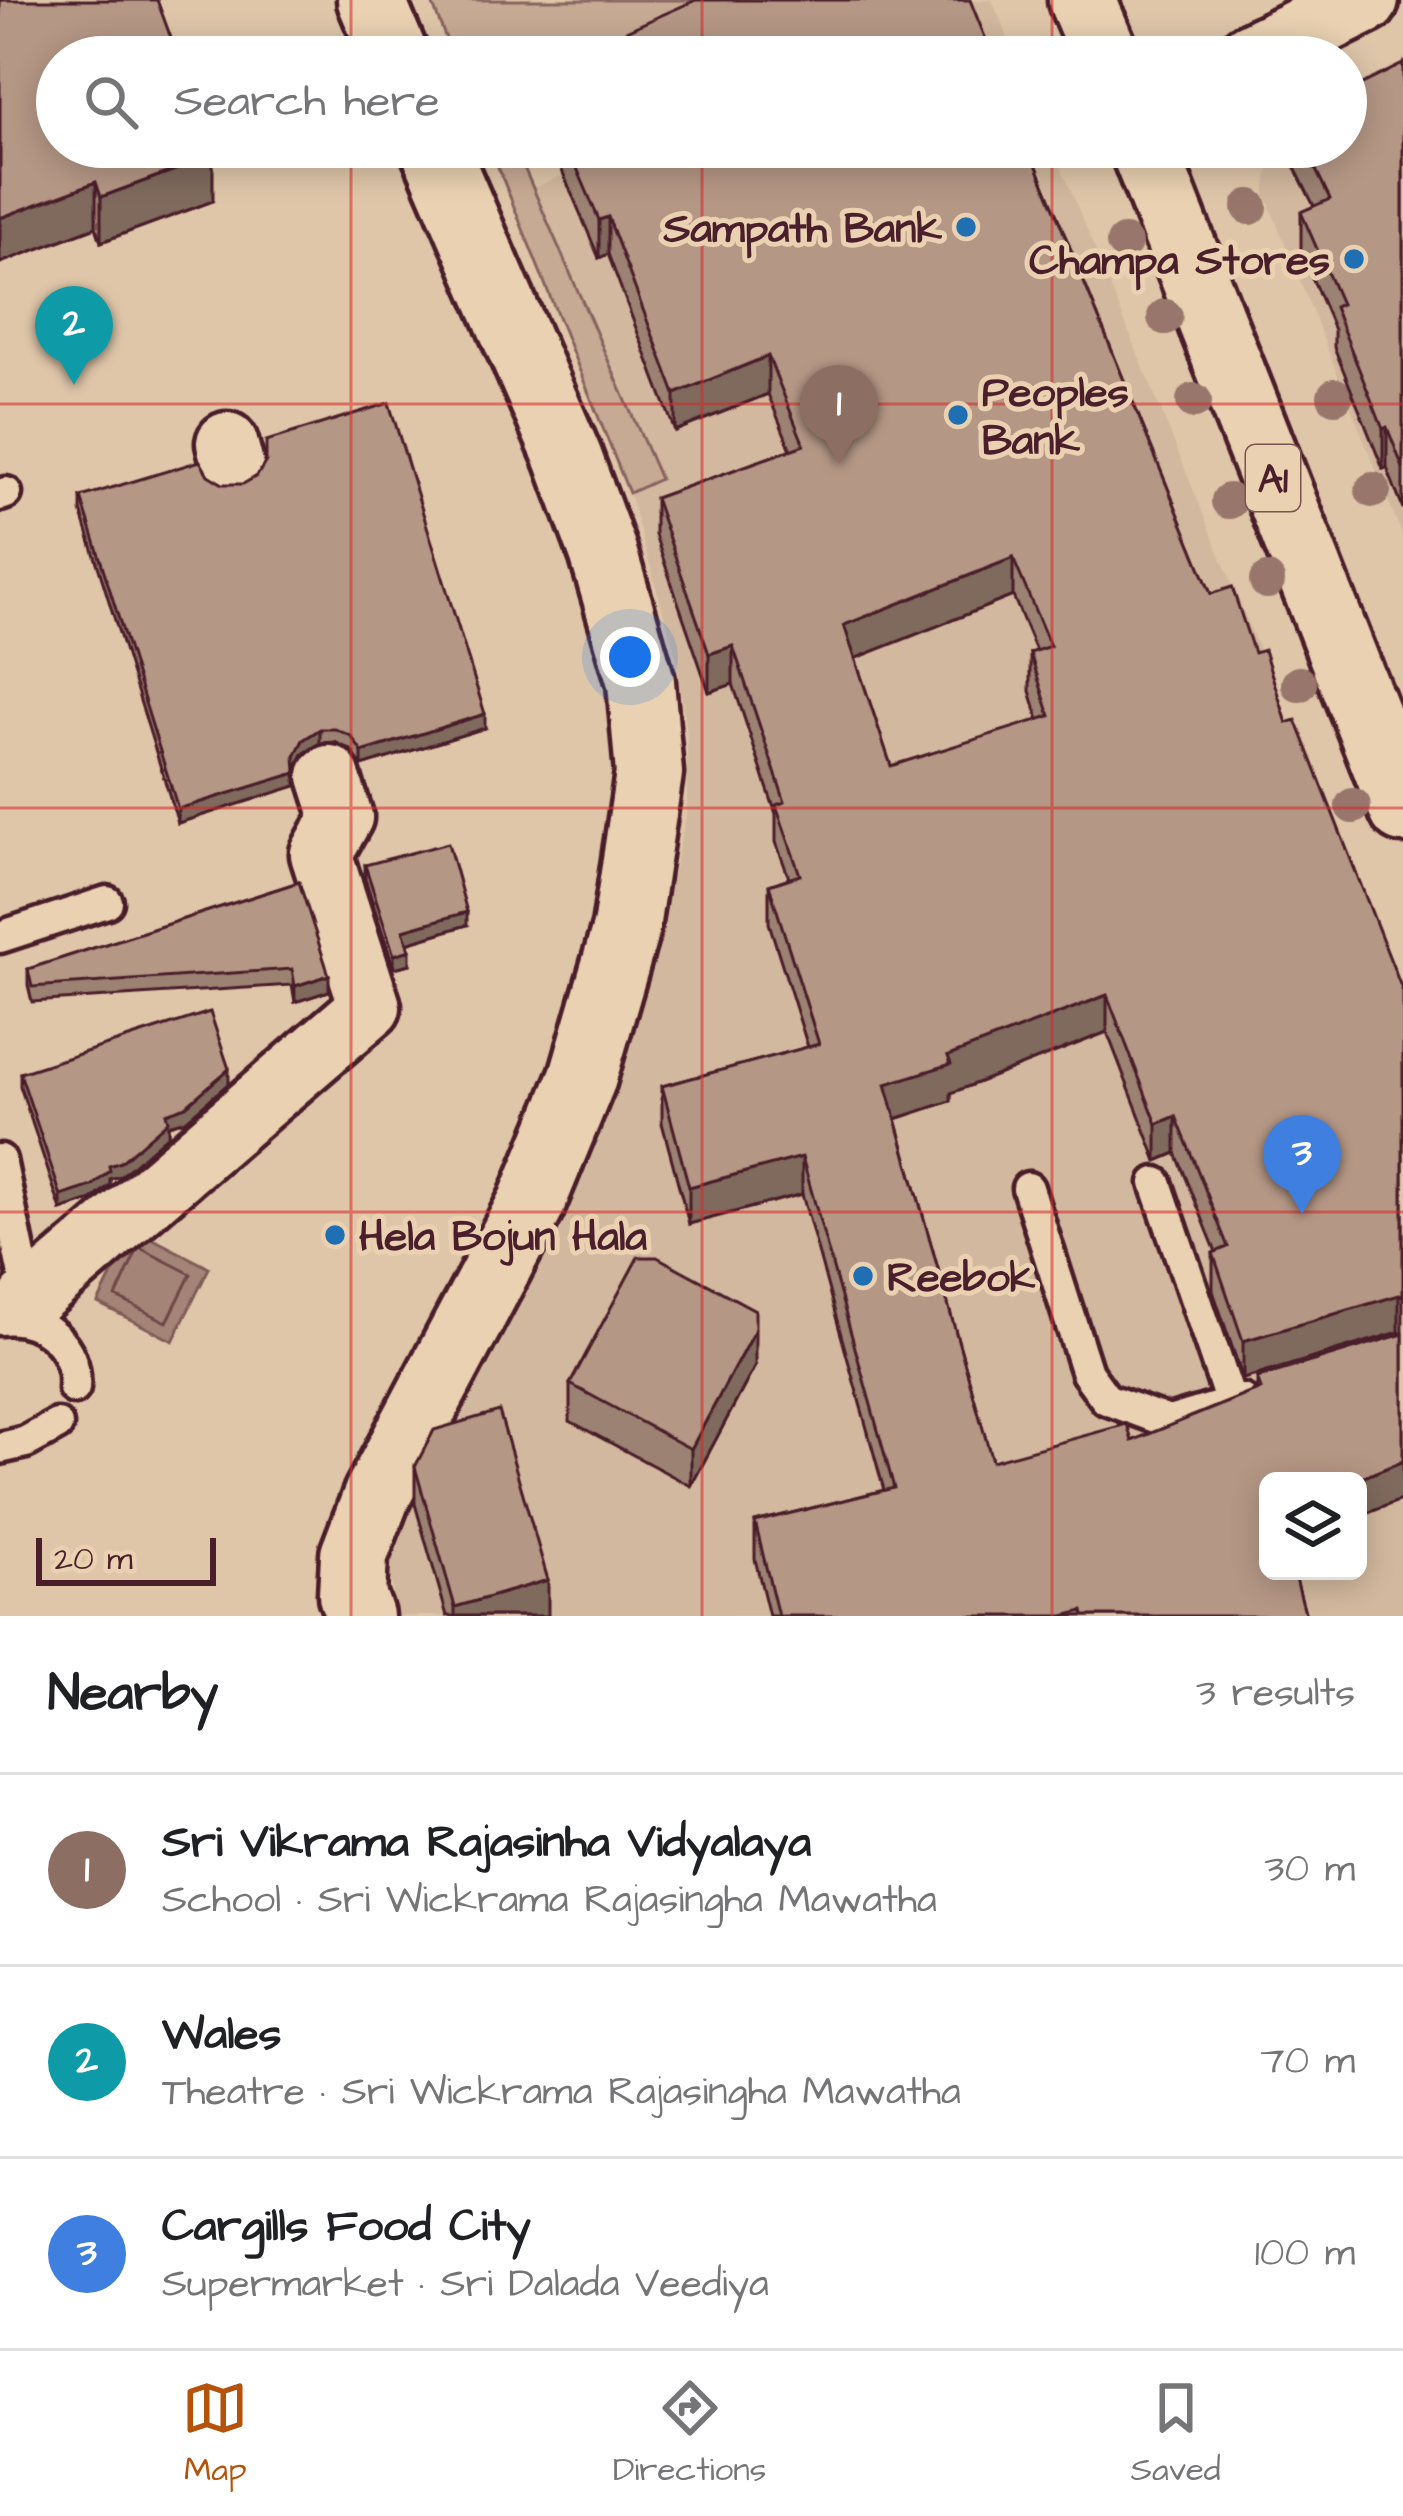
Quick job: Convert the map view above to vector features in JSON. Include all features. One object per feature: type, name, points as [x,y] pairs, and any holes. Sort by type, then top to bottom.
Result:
[{"type":"main road","points":[[371,0],[386,36]]},
{"type":"main road","points":[[1082,0],[1097,36]]},
{"type":"main road","points":[[1292,36],[1365,0]]},
{"type":"main road","points":[[360,1616],[352,1595],[354,1555],[376,1495],[531,1204],[583,1077],[626,928],[649,773],[641,682],[603,552],[568,458],[443,168]]},
{"type":"main road","name":"A1","points":[[1151,168],[1403,808]]},
{"type":"street","points":[[21,1314],[370,1007],[321,854],[342,817],[329,776]]},
{"type":"lane","points":[[0,937],[106,902]]},
{"type":"lane","points":[[0,1160],[21,1314],[64,1346],[75,1373],[74,1388]]},
{"type":"lane","points":[[1156,1184],[1231,1403]]},
{"type":"lane","points":[[1028,1188],[1088,1373],[1106,1399],[1169,1422],[1274,1390]]},
{"type":"lane","points":[[0,1448],[26,1442],[57,1425]]},
{"type":"shaded area","points":[[431,0],[749,0],[663,36],[445,36]]},
{"type":"shaded area","points":[[974,0],[992,0],[1007,36],[890,36]]},
{"type":"shaded area","points":[[1403,74],[1403,537],[1265,194],[1269,168],[1367,168],[1367,120]]},
{"type":"shaded area","points":[[498,168],[524,168],[660,479],[629,493]]},
{"type":"shaded area","points":[[580,168],[1062,168],[1403,1001],[1403,1616],[394,1616],[390,1547],[495,1337],[647,989],[687,812],[687,736],[676,656],[629,493],[660,479],[533,188]]},
{"type":"water","points":[[134,1229],[209,1268],[173,1341],[98,1303]]},
{"type":"building","points":[[0,0],[157,0],[170,36],[36,36],[36,168],[180,168],[101,197],[96,182],[0,218]]},
{"type":"building","points":[[696,0],[970,0],[985,36],[615,36]]},
{"type":"building","points":[[1403,64],[1403,468],[1334,307],[1341,304],[1301,212],[1330,199],[1315,168],[1367,168],[1367,82]]},
{"type":"building","points":[[577,168],[1038,168],[1211,594],[1232,587],[1254,653],[1264,650],[1287,723],[1296,720],[1403,992],[1403,1296],[1243,1341],[1213,1253],[1228,1247],[1176,1116],[1157,1124],[1107,995],[948,1056],[951,1064],[886,1084],[992,1461],[1127,1424],[1132,1441],[1261,1389],[1257,1378],[1403,1334],[1403,1461],[1367,1476],[1367,1472],[1259,1472],[1259,1580],[1296,1580],[1306,1616],[1084,1616],[1083,1611],[1063,1616],[778,1616],[755,1522],[894,1488],[802,1157],[689,1187],[662,1086],[819,1044],[769,885],[800,875],[776,805],[785,802],[733,646],[709,654],[655,498],[804,445],[768,356],[675,394],[608,217],[599,220]],"holes":[[[1013,558],[1050,646],[1030,653],[1050,716],[891,766],[844,625]]]},
{"type":"building","points":[[389,403],[485,714],[362,752],[351,736],[320,729],[303,740],[295,756],[296,773],[178,809],[81,497],[200,461],[208,475],[223,484],[243,484],[257,476],[266,461],[266,441]]},
{"type":"building","points":[[448,843],[467,912],[403,930],[410,950],[394,955],[365,865]]},
{"type":"building","points":[[299,882],[329,975],[295,986],[292,969],[32,987],[28,969]]},
{"type":"building","points":[[210,1012],[229,1069],[186,1106],[166,1113],[168,1121],[121,1162],[109,1166],[110,1171],[92,1186],[61,1196],[20,1073]]},
{"type":"building","points":[[638,1257],[657,1257],[755,1310],[755,1329],[691,1449],[570,1384]]},
{"type":"building","points":[[499,1411],[548,1580],[455,1607],[415,1467],[434,1430]]},
{"type":"place","name":"Sampath Bank","points":[[966,227]]},
{"type":"place","name":"Champa Stores","points":[[1354,259]]},
{"type":"place","name":"Wales","points":[[74,385]]},
{"type":"place","name":"Peoples Bank","points":[[958,415]]},
{"type":"place","name":"Sri Vikrama Rajasinha Vidyalaya","points":[[839,464]]},
{"type":"place","name":"Cargills Food City","points":[[1302,1214]]},
{"type":"place","name":"Hela Bojun Hala","points":[[335,1235]]},
{"type":"place","name":"Reebok","points":[[863,1276]]}]
